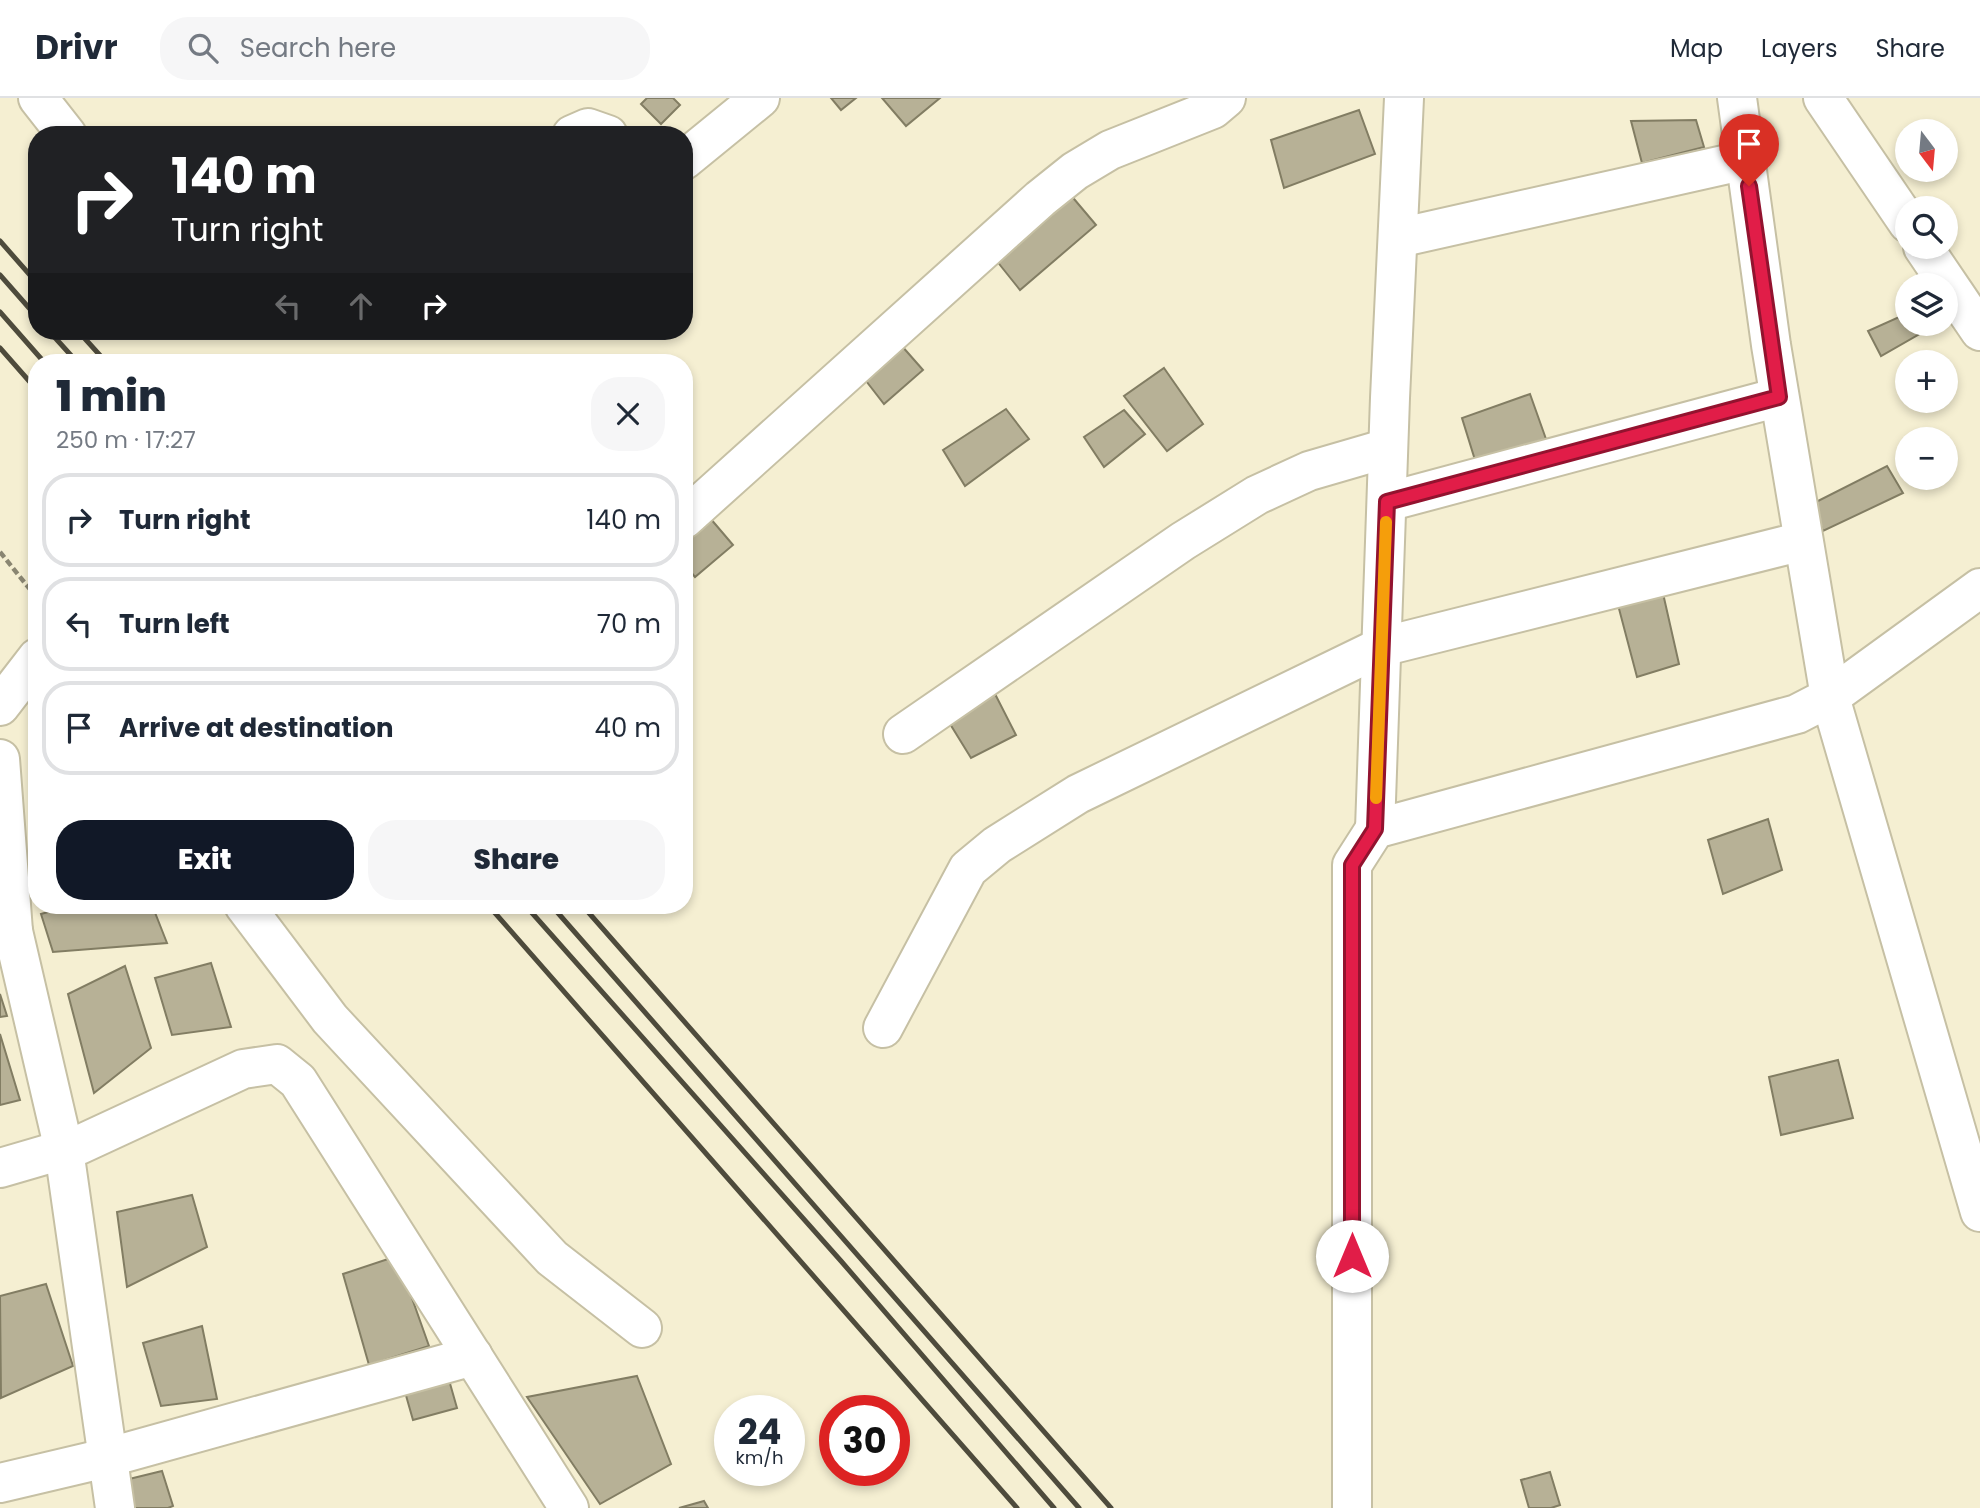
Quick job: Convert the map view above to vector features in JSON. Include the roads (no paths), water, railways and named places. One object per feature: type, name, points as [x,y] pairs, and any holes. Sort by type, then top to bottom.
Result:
[{"type":"street","points":[[38,98],[60,126]]},
{"type":"street","points":[[693,153],[760,98]]},
{"type":"street","points":[[693,511],[1040,199],[1075,171],[1110,150],[1213,109],[1226,98]]},
{"type":"street","points":[[1737,98],[1779,397],[1830,697],[1980,1212]]},
{"type":"street","points":[[1823,98],[1895,204]]},
{"type":"street","points":[[1352,1508],[1352,865],[1375,829],[1398,238],[1410,99]]},
{"type":"street","points":[[1398,238],[1746,160]]},
{"type":"street","points":[[1931,259],[1980,331]]},
{"type":"street","points":[[1387,502],[1779,397]]},
{"type":"street","points":[[902,734],[1183,541],[1257,495],[1309,471],[1388,449]]},
{"type":"street","points":[[883,1028],[968,869],[997,845],[1078,794],[1381,647],[1803,541]]},
{"type":"street","points":[[1375,829],[1797,714],[1830,697],[1980,588]]},
{"type":"street","points":[[0,706],[28,670]]},
{"type":"street","points":[[0,759],[6,933],[64,1150],[115,1508]]},
{"type":"street","points":[[251,914],[330,1019],[552,1258],[642,1328]]},
{"type":"street","points":[[0,1168],[79,1145],[243,1069],[277,1064],[298,1081],[569,1508]]},
{"type":"street","points":[[0,1483],[106,1458],[472,1356]]},
{"type":"railway","points":[[0,241],[28,273]]},
{"type":"railway","points":[[0,275],[28,307]]},
{"type":"railway","points":[[0,312],[37,354]]},
{"type":"railway","points":[[57,340],[70,354]]},
{"type":"railway","points":[[86,340],[99,354]]},
{"type":"railway","points":[[0,348],[28,380]]},
{"type":"railway","points":[[496,914],[1017,1508]]},
{"type":"railway","points":[[533,914],[841,1261],[1054,1508]]},
{"type":"railway","points":[[559,914],[1079,1508]]},
{"type":"railway","points":[[590,914],[1111,1508]]}]
